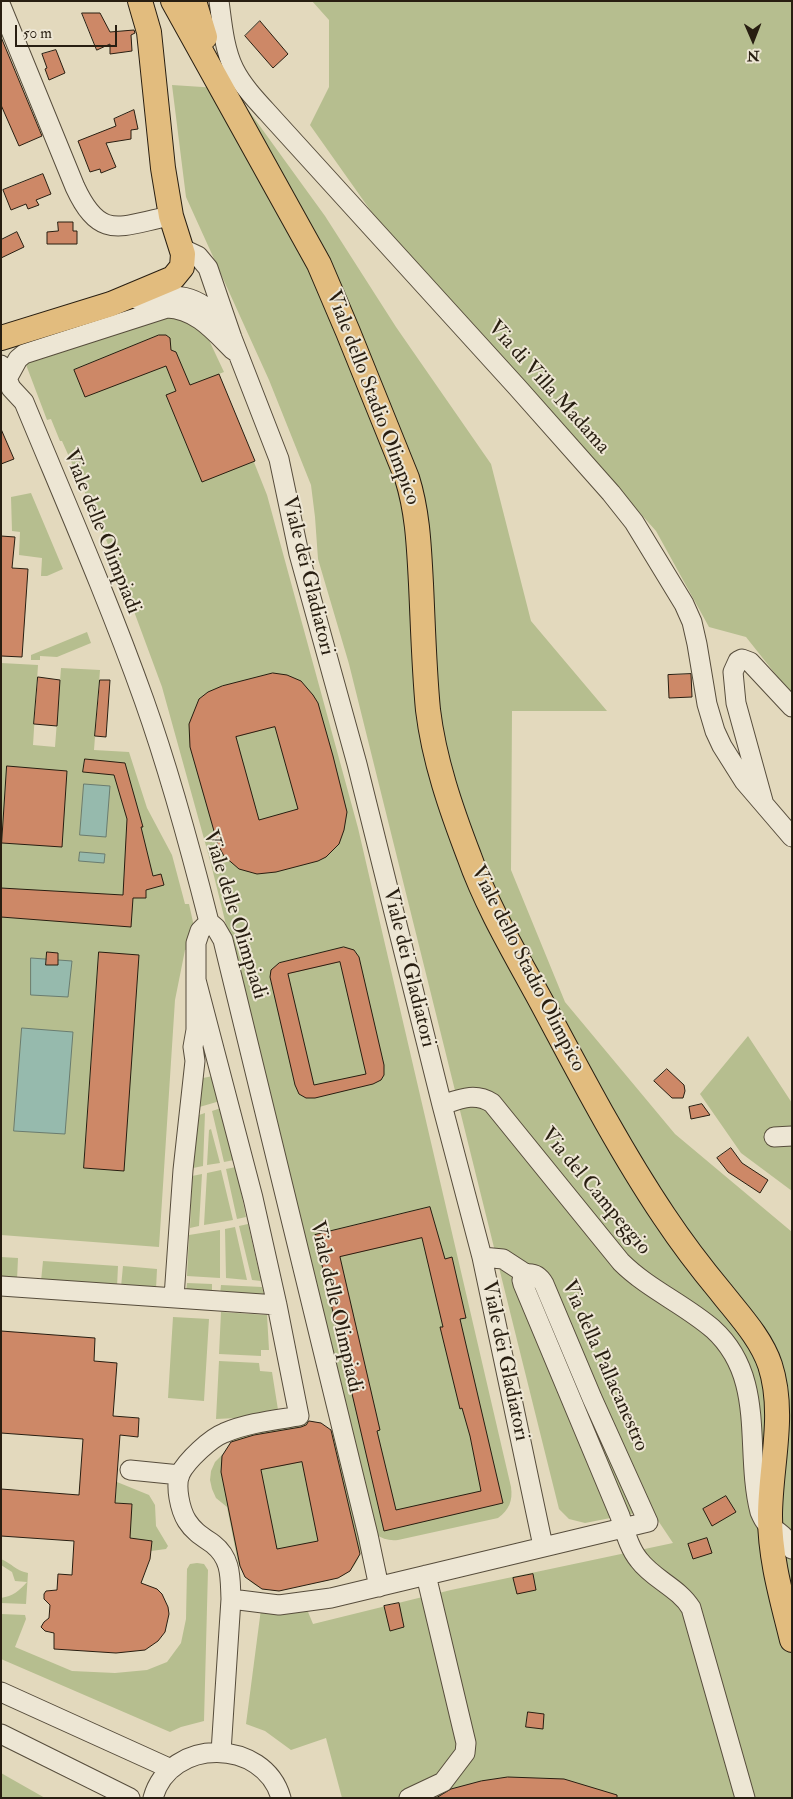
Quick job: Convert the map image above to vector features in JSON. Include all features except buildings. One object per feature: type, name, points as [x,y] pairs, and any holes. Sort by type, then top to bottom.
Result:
[{"type":"main road","points":[[1,338],[111,304],[176,276],[183,264],[181,248],[171,216],[161,154],[150,39],[146,17],[140,1]]},
{"type":"main road","points":[[154,1],[184,53],[198,73],[205,81],[224,93]]},
{"type":"main road","name":"Viale dello Stadio Olimpico","points":[[173,1],[319,264],[345,323],[407,478],[417,523],[424,662],[432,734],[443,782],[472,866],[501,927],[572,1059],[640,1177],[688,1249],[750,1329],[762,1348],[770,1366],[777,1406],[770,1497],[770,1528],[774,1566],[792,1640]]},
{"type":"main road","points":[[194,1],[201,28],[224,93]]},
{"type":"street","name":"Via di Villa Madama","points":[[219,1],[230,60],[248,90],[517,387],[611,493],[634,522],[684,604],[692,622],[705,694],[718,739],[738,772],[792,837]]},
{"type":"street","points":[[1,6],[75,187],[90,213],[101,223],[113,226],[171,216]]},
{"type":"street","name":"Viale dei Gladiatori","points":[[181,248],[198,256],[208,268],[235,346],[280,464],[299,554],[360,774],[481,1254],[543,1546]]},
{"type":"street","points":[[111,304],[155,296],[183,296],[206,306],[214,313],[235,346]]},
{"type":"street","points":[[4,372],[24,354],[167,308],[181,309],[198,317],[235,346]]},
{"type":"street","name":"Viale delle Olimpiadi","points":[[4,372],[11,388],[24,402],[144,700],[184,824],[209,922],[216,928],[223,940],[368,1535],[378,1587]]},
{"type":"street","points":[[764,804],[736,703],[733,672],[738,661],[742,659],[750,662],[792,707]]},
{"type":"street","points":[[174,1298],[183,1170],[195,1061],[193,1047],[196,1030],[196,943],[200,931],[209,922]]},
{"type":"street","points":[[196,980],[253,1198],[299,1416],[236,1429],[222,1434],[201,1449],[180,1474],[179,1494],[186,1519],[196,1532],[214,1545],[224,1556],[231,1575],[221,1752]]},
{"type":"street","name":"Via del Campeggio","points":[[442,1105],[473,1096],[492,1103],[621,1262],[644,1282],[704,1322],[729,1347],[741,1367],[748,1390],[758,1503],[762,1517],[770,1528]]},
{"type":"street","points":[[481,1254],[503,1259],[526,1274]]},
{"type":"street","name":"Via della Pallacanestro","points":[[543,1546],[624,1527],[648,1522],[592,1398],[544,1284],[538,1276],[529,1273],[522,1280],[522,1284],[624,1527],[633,1552],[658,1579],[681,1596],[691,1608],[745,1798]]},
{"type":"street","points":[[1,1286],[277,1305]]},
{"type":"street","points":[[570,1399],[592,1398]]},
{"type":"street","points":[[130,1470],[180,1474]]},
{"type":"street","points":[[770,1528],[780,1534],[792,1549]]},
{"type":"street","points":[[231,1599],[279,1605],[331,1598],[543,1546]]},
{"type":"street","points":[[409,1798],[443,1782],[465,1753],[466,1743],[426,1575]]},
{"type":"street","points":[[1,1692],[171,1769]]},
{"type":"street","points":[[1,1734],[130,1798]]},
{"type":"street","points":[[153,1798],[161,1781],[171,1769],[184,1760],[199,1754],[221,1752],[247,1758],[261,1767],[272,1778],[281,1798]]},
{"type":"green space","points":[[312,1],[792,1],[792,695],[746,637],[709,627],[656,531],[373,214],[310,125],[329,87],[329,20]]},
{"type":"green space","points":[[172,85],[233,89],[325,216],[396,327],[491,464],[531,621],[607,711],[512,711],[511,870],[565,1002],[675,1134],[792,1232],[792,1798],[342,1798],[326,1738],[291,1750],[265,1731],[246,1724],[261,1609],[306,1607],[313,1624],[451,1590],[673,1543],[651,1510],[585,1523],[569,1519],[559,1509],[349,664],[318,559],[311,485],[269,380],[186,197]]},
{"type":"green space","points":[[167,316],[190,322],[208,338],[224,372],[219,374],[267,495],[358,828],[511,1487],[509,1505],[498,1518],[398,1540],[386,1539],[375,1534],[211,864],[162,687],[115,560],[62,441],[60,441],[51,419],[47,420],[25,362]]},
{"type":"green space","points":[[31,493],[63,569],[47,576],[41,576],[42,558],[19,555],[20,532],[12,531],[11,497]]},
{"type":"green space","points":[[87,632],[91,643],[57,657],[40,656],[40,660],[31,660],[31,655]]},
{"type":"green space","points":[[1,663],[38,665],[33,745],[55,747],[61,668],[100,670],[94,750],[129,752],[147,808],[172,855],[185,904],[189,904],[193,922],[195,948],[185,950],[175,1000],[159,1247],[1,1235]]},
{"type":"green space","points":[[748,1036],[792,1103],[792,1191],[741,1153],[700,1094]]},
{"type":"green space","points":[[213,1076],[220,1101],[196,1108],[198,1079]]},
{"type":"green space","points":[[221,1108],[234,1160],[224,1162],[212,1111]]},
{"type":"green space","points":[[205,1113],[203,1166],[193,1168],[196,1116]]},
{"type":"green space","points":[[211,1129],[220,1163],[207,1165],[209,1130]]},
{"type":"green space","points":[[236,1167],[246,1217],[237,1219],[226,1169]]},
{"type":"green space","points":[[221,1170],[233,1220],[204,1225],[207,1173]]},
{"type":"green space","points":[[202,1174],[199,1226],[190,1228],[192,1176]]},
{"type":"green space","points":[[248,1224],[261,1281],[252,1280],[239,1226]]},
{"type":"green space","points":[[235,1227],[247,1280],[226,1278],[225,1229]]},
{"type":"green space","points":[[220,1230],[220,1278],[187,1276],[189,1235]]},
{"type":"green space","points":[[1,1257],[18,1258],[17,1280],[1,1278]]},
{"type":"green space","points":[[43,1261],[118,1266],[117,1287],[41,1281]]},
{"type":"green space","points":[[123,1266],[157,1269],[156,1289],[121,1287]]},
{"type":"green space","points":[[187,1283],[212,1284],[212,1294],[186,1293]]},
{"type":"green space","points":[[221,1285],[262,1287],[265,1298],[220,1295]]},
{"type":"green space","points":[[221,1312],[267,1315],[269,1350],[261,1350],[261,1356],[219,1354]]},
{"type":"green space","points":[[173,1317],[209,1319],[204,1401],[168,1398]]},
{"type":"green space","points":[[219,1361],[259,1363],[260,1371],[272,1372],[279,1416],[216,1419]]},
{"type":"green space","points":[[303,1421],[318,1423],[335,1434],[362,1546],[356,1563],[344,1575],[317,1583],[270,1590],[264,1589],[251,1582],[240,1567],[227,1507],[216,1498],[212,1489],[211,1471],[215,1462],[237,1437]]},
{"type":"green space","points":[[117,1482],[149,1495],[155,1505],[156,1526],[168,1546],[166,1549],[151,1551],[151,1541],[128,1538],[132,1504],[115,1503]]},
{"type":"green space","points":[[1,1559],[28,1573],[26,1604],[1,1603],[1,1598],[15,1593],[27,1582],[15,1581],[12,1572],[1,1565]]},
{"type":"green space","points":[[190,1564],[204,1564],[208,1570],[204,1721],[170,1732],[1,1659],[1,1614],[25,1615],[26,1619],[15,1647],[72,1671],[115,1673],[147,1670],[167,1662],[181,1643],[186,1619],[187,1569]]},
{"type":"green space","points":[[1,1773],[45,1798],[1,1798]]},
{"type":"water","points":[[84,784],[110,786],[106,837],[80,835]]},
{"type":"water","points":[[80,852],[105,854],[104,863],[79,861]]},
{"type":"water","points":[[31,958],[72,961],[68,997],[31,995]]},
{"type":"water","points":[[22,1028],[73,1032],[65,1134],[14,1131]]}]
